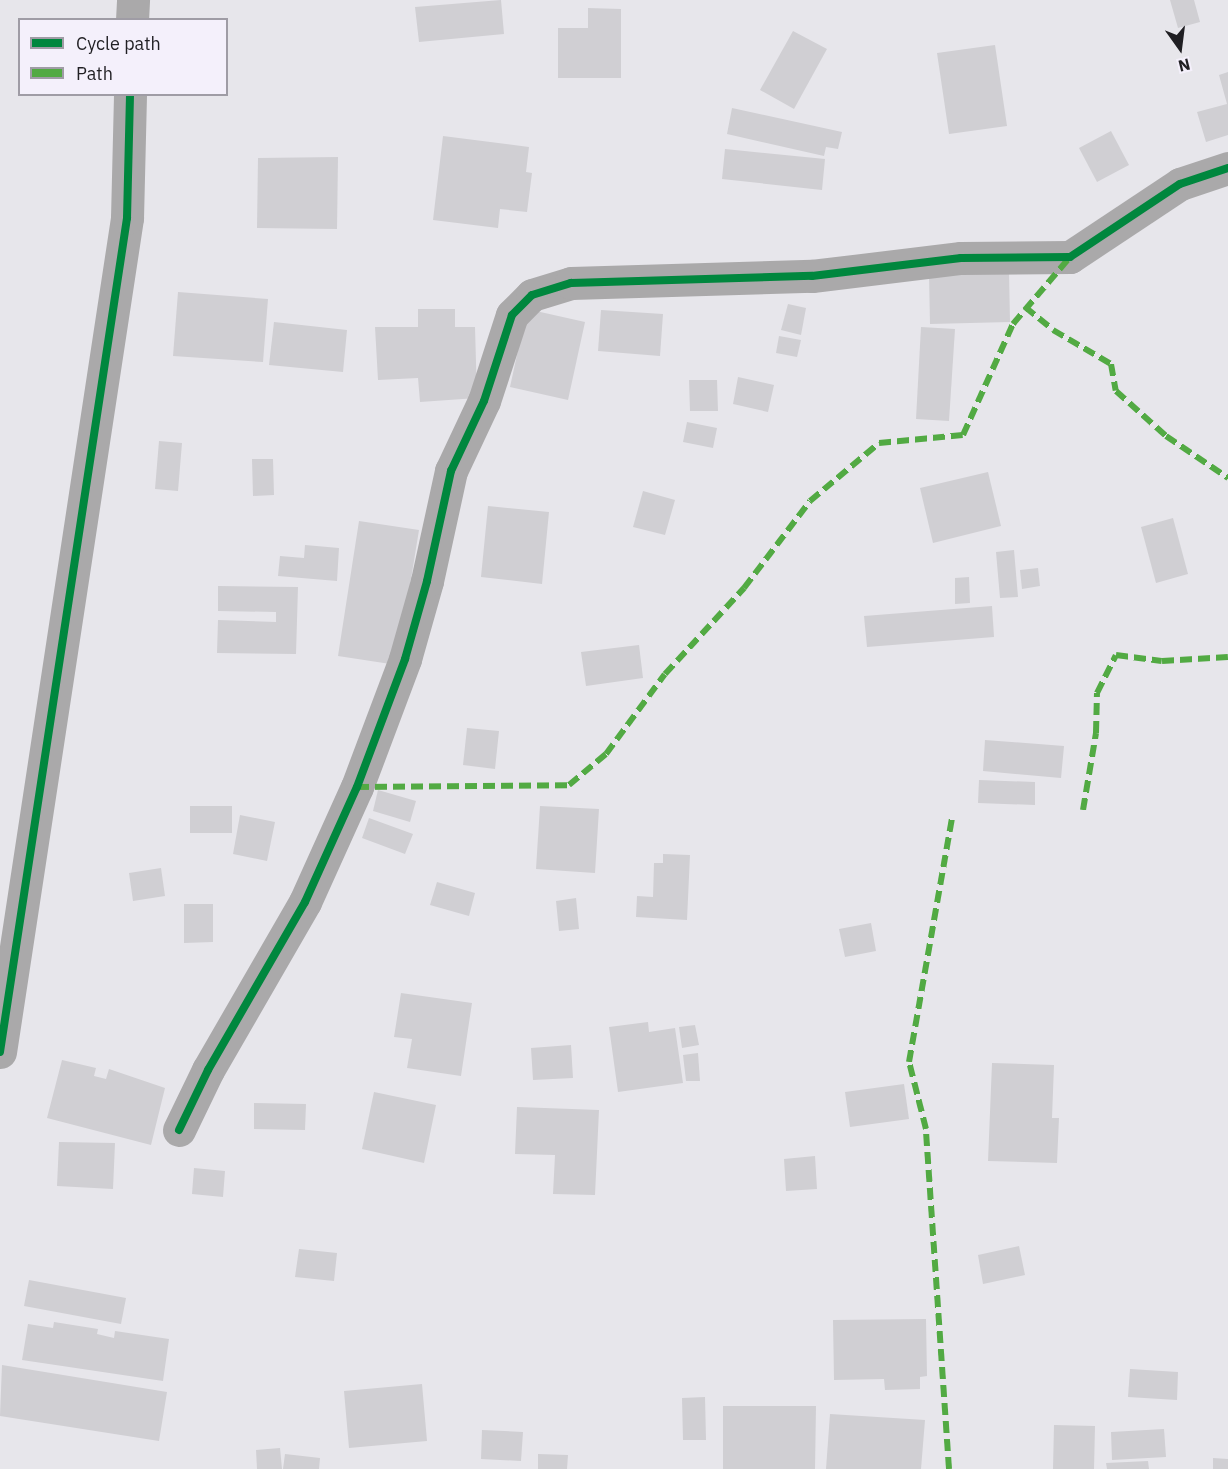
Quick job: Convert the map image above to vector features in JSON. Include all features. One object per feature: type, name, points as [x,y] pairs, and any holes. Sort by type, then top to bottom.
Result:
[{"type":"street","points":[[132,18],[133,0]]},
{"type":"street","points":[[0,1052],[127,218],[130,96]]},
{"type":"street","points":[[179,1130],[207,1070],[305,902],[357,787],[405,659],[427,581],[451,471],[484,401],[512,315],[532,295],[582,282],[812,276],[961,258],[1070,257],[1180,184],[1228,168]]},
{"type":"building","points":[[501,0],[504,34],[419,42],[415,7]]},
{"type":"building","points":[[1170,0],[1194,0],[1200,22],[1178,28]]},
{"type":"building","points":[[588,8],[621,9],[621,78],[558,78],[558,28],[588,28]]},
{"type":"building","points":[[793,31],[827,49],[794,109],[760,90]]},
{"type":"building","points":[[995,45],[1007,126],[949,134],[937,53]]},
{"type":"building","points":[[1228,72],[1228,135],[1206,142],[1197,112],[1227,104],[1219,75]]},
{"type":"building","points":[[732,108],[842,132],[838,149],[826,147],[824,156],[727,134]]},
{"type":"building","points":[[1111,131],[1129,165],[1097,182],[1079,148]]},
{"type":"building","points":[[443,136],[529,147],[526,172],[532,173],[527,212],[500,209],[498,228],[433,220]]},
{"type":"building","points":[[725,149],[825,159],[822,190],[722,179]]},
{"type":"building","points":[[338,157],[337,229],[257,228],[258,158]]},
{"type":"building","points":[[1009,272],[1010,322],[930,324],[929,274]]},
{"type":"building","points":[[178,292],[268,299],[263,362],[173,356]]},
{"type":"building","points":[[788,304],[806,308],[801,335],[781,330]]},
{"type":"building","points":[[418,309],[455,309],[455,327],[475,327],[477,398],[420,402],[418,378],[378,380],[375,327],[418,327]]},
{"type":"building","points":[[527,309],[585,322],[568,400],[510,387]]},
{"type":"building","points":[[601,310],[663,314],[660,356],[598,351]]},
{"type":"building","points":[[274,322],[347,330],[343,372],[269,365]]},
{"type":"building","points":[[921,327],[955,329],[949,421],[916,419]]},
{"type":"building","points":[[779,336],[801,340],[797,357],[776,353]]},
{"type":"building","points":[[738,377],[774,385],[768,412],[733,404]]},
{"type":"building","points":[[689,380],[717,380],[718,411],[690,411]]},
{"type":"building","points":[[687,422],[717,428],[713,448],[683,442]]},
{"type":"building","points":[[159,441],[182,443],[178,491],[155,489]]},
{"type":"building","points":[[252,459],[273,459],[274,495],[253,496]]},
{"type":"building","points":[[988,472],[1001,526],[933,543],[920,488]]},
{"type":"building","points":[[643,491],[675,500],[665,535],[633,527]]},
{"type":"building","points":[[488,506],[549,512],[542,584],[481,577]]},
{"type":"building","points":[[1173,518],[1188,574],[1156,583],[1141,527]]},
{"type":"building","points":[[359,521],[419,530],[397,665],[338,656]]},
{"type":"building","points":[[305,545],[339,548],[337,581],[278,576],[280,556],[304,558]]},
{"type":"building","points":[[1014,550],[1018,597],[1000,598],[996,552]]},
{"type":"building","points":[[1038,568],[1040,586],[1022,589],[1020,570]]},
{"type":"building","points":[[969,577],[970,603],[955,604],[955,578]]},
{"type":"building","points":[[218,586],[298,587],[296,654],[217,653],[218,620],[276,622],[276,612],[218,611]]},
{"type":"building","points":[[992,606],[994,637],[867,647],[864,616]]},
{"type":"building","points":[[639,645],[643,678],[586,686],[581,652]]},
{"type":"building","points":[[467,728],[499,731],[495,769],[463,765]]},
{"type":"building","points":[[985,740],[1064,746],[1061,778],[983,771]]},
{"type":"building","points":[[979,780],[1035,782],[1035,805],[978,803]]},
{"type":"building","points":[[378,790],[416,801],[410,822],[373,811]]},
{"type":"building","points":[[190,806],[232,806],[232,833],[190,833]]},
{"type":"building","points":[[540,806],[599,809],[595,873],[536,869]]},
{"type":"building","points":[[240,815],[275,822],[267,861],[233,854]]},
{"type":"building","points":[[369,818],[413,834],[405,854],[362,838]]},
{"type":"building","points":[[663,854],[690,855],[687,920],[636,917],[637,896],[653,897],[654,863],[663,863]]},
{"type":"building","points":[[161,868],[165,896],[133,901],[129,873]]},
{"type":"building","points":[[437,882],[475,893],[469,916],[430,905]]},
{"type":"building","points":[[576,898],[579,929],[559,931],[556,901]]},
{"type":"building","points":[[184,904],[213,904],[213,942],[184,943]]},
{"type":"building","points":[[871,923],[876,951],[845,957],[839,929]]},
{"type":"building","points":[[401,993],[472,1003],[461,1076],[407,1068],[412,1039],[394,1037]]},
{"type":"building","points":[[648,1022],[649,1032],[675,1028],[683,1083],[618,1092],[609,1027]]},
{"type":"building","points":[[695,1025],[699,1045],[682,1048],[679,1027]]},
{"type":"building","points":[[571,1045],[573,1078],[533,1080],[531,1048]]},
{"type":"building","points":[[698,1053],[700,1081],[686,1081],[683,1055]]},
{"type":"building","points":[[62,1060],[96,1068],[94,1076],[106,1079],[109,1069],[165,1088],[151,1145],[47,1118]]},
{"type":"building","points":[[992,1063],[1054,1065],[1052,1118],[1059,1118],[1057,1163],[988,1161]]},
{"type":"building","points":[[904,1084],[909,1119],[850,1127],[845,1092]]},
{"type":"building","points":[[374,1092],[436,1105],[424,1163],[362,1149]]},
{"type":"building","points":[[254,1103],[306,1104],[305,1130],[254,1129]]},
{"type":"building","points":[[517,1107],[599,1110],[595,1195],[553,1194],[555,1155],[515,1154]]},
{"type":"building","points":[[59,1142],[115,1143],[113,1189],[57,1186]]},
{"type":"building","points":[[815,1156],[817,1189],[786,1191],[784,1159]]},
{"type":"building","points":[[194,1168],[225,1171],[223,1197],[192,1194]]},
{"type":"building","points":[[1019,1246],[1025,1275],[983,1284],[978,1255]]},
{"type":"building","points":[[299,1249],[337,1253],[334,1281],[295,1277]]},
{"type":"building","points":[[29,1280],[126,1298],[121,1324],[24,1306]]},
{"type":"building","points":[[926,1319],[927,1376],[920,1377],[920,1389],[885,1390],[884,1379],[834,1380],[833,1320]]},
{"type":"building","points":[[54,1322],[98,1329],[97,1334],[114,1338],[115,1331],[169,1339],[163,1381],[22,1360],[28,1324],[53,1328]]},
{"type":"building","points":[[2,1365],[167,1392],[159,1441],[0,1416]]},
{"type":"building","points":[[1130,1369],[1178,1372],[1177,1400],[1128,1397]]},
{"type":"building","points":[[422,1384],[427,1441],[349,1448],[344,1391]]},
{"type":"building","points":[[705,1397],[706,1440],[683,1440],[682,1398]]},
{"type":"building","points":[[723,1406],[816,1406],[815,1469],[723,1469]]},
{"type":"building","points":[[830,1414],[925,1420],[921,1469],[826,1469]]},
{"type":"building","points":[[1054,1425],[1095,1426],[1094,1469],[1053,1469]]},
{"type":"building","points":[[1164,1429],[1166,1457],[1112,1460],[1111,1432]]},
{"type":"building","points":[[482,1430],[523,1432],[521,1461],[481,1459]]},
{"type":"building","points":[[280,1448],[282,1469],[257,1469],[256,1450]]},
{"type":"building","points":[[285,1454],[320,1458],[319,1469],[283,1469]]},
{"type":"building","points":[[538,1454],[568,1455],[567,1469],[538,1469]]},
{"type":"building","points":[[1213,1458],[1228,1459],[1228,1469],[1213,1469]]},
{"type":"building","points":[[1148,1461],[1149,1469],[1107,1469],[1106,1463]]},
{"type":"marked path","points":[[357,787],[569,785],[606,754],[665,674],[744,588],[810,501],[879,443],[963,435],[1013,324],[1070,257]]},
{"type":"marked path","points":[[1025,307],[1053,330],[1111,364],[1116,391],[1166,436],[1228,478]]},
{"type":"marked path","points":[[1083,810],[1096,733],[1097,693],[1116,655],[1162,661],[1228,657]]},
{"type":"marked path","points":[[949,1469],[926,1129],[909,1062],[952,817]]},
{"type":"cycle path","points":[[0,1052],[127,218],[130,96]]},
{"type":"cycle path","points":[[179,1130],[208,1070],[305,902],[357,787],[405,659],[427,581],[451,471],[484,401],[512,315],[532,295],[571,283],[812,276],[961,258],[1070,257],[1180,184],[1228,168]]}]
